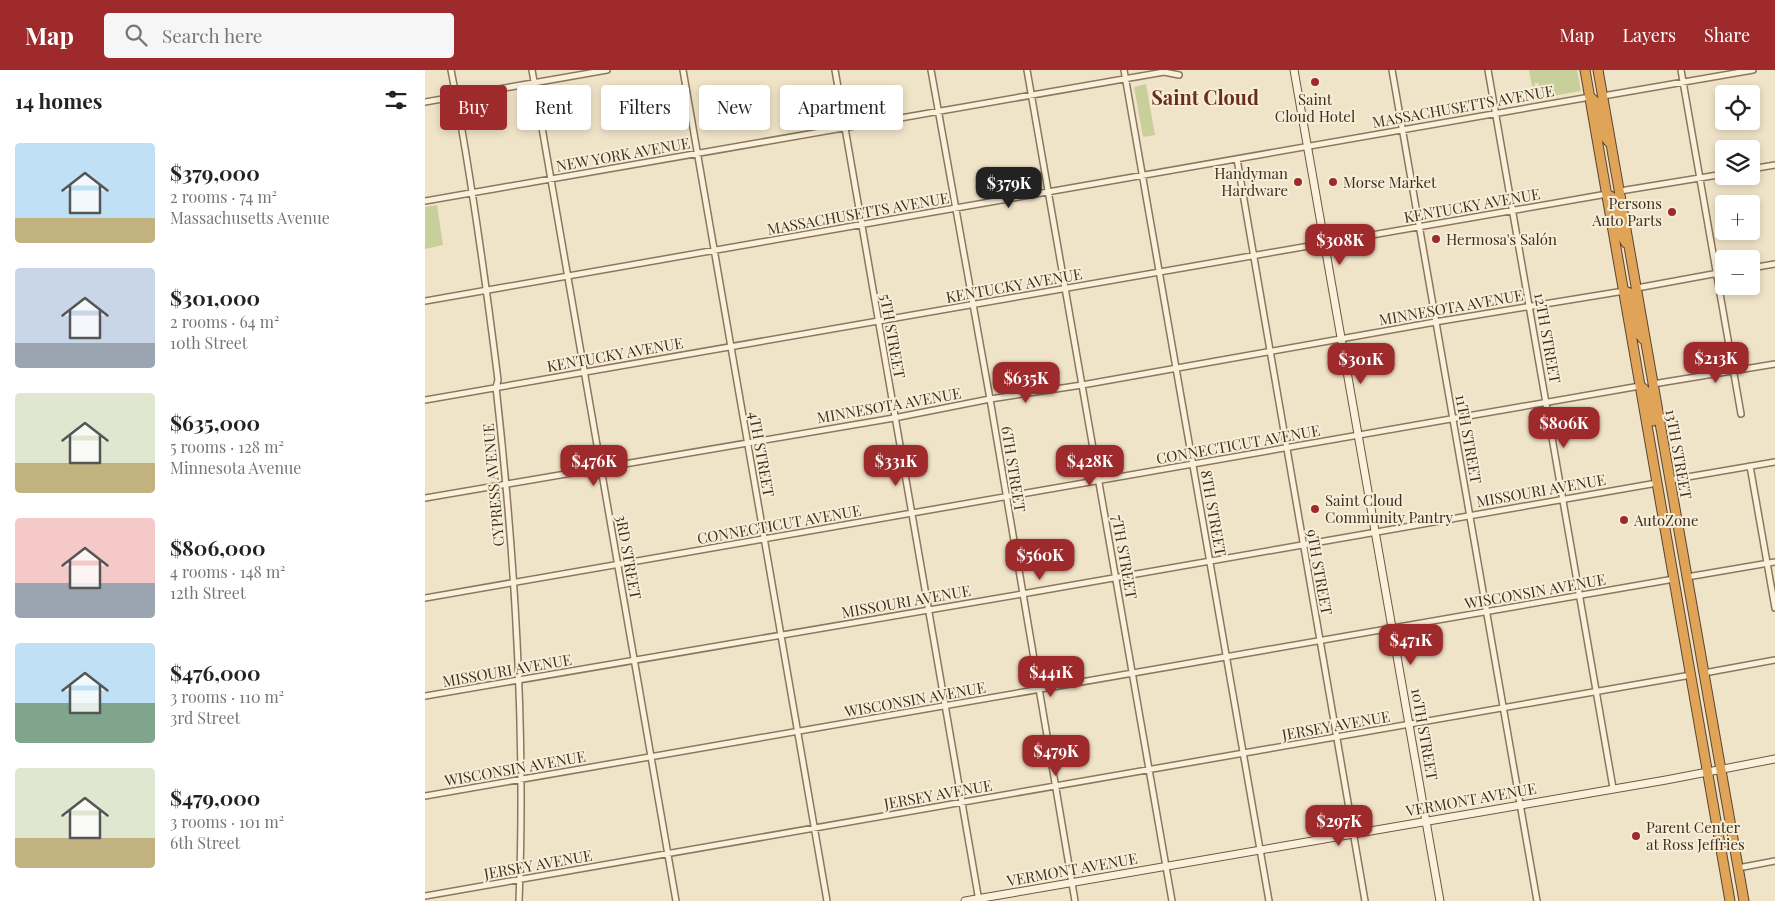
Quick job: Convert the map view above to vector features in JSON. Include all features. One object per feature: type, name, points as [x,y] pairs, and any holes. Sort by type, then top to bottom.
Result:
[{"type":"highway","name":"13TH STREET","points":[[1585,70],[1730,901]]},
{"type":"highway","points":[[1590,70],[1594,88],[1603,96]]},
{"type":"highway","name":"13TH STREET","points":[[1599,70],[1744,901]]},
{"type":"highway","points":[[1590,97],[1599,106],[1604,137],[1611,144]]},
{"type":"highway","points":[[1599,147],[1605,153],[1611,184],[1620,191]]},
{"type":"highway","points":[[1607,194],[1615,201],[1621,234],[1629,250]]},
{"type":"highway","points":[[1616,243],[1622,250],[1628,282],[1637,288]]},
{"type":"highway","points":[[1624,291],[1630,293],[1637,331],[1646,344]]},
{"type":"highway","points":[[1632,339],[1639,349],[1644,376],[1653,384]]},
{"type":"highway","points":[[1641,386],[1646,389],[1649,396],[1654,424],[1662,436]]},
{"type":"highway","points":[[1653,460],[1662,473],[1670,480]]},
{"type":"highway","points":[[1657,482],[1667,489],[1674,502]]},
{"type":"highway","points":[[1671,558],[1677,569],[1687,576]]},
{"type":"highway","points":[[1674,579],[1684,586],[1690,595]]},
{"type":"highway","points":[[1720,846],[1729,860],[1738,868]]},
{"type":"highway","points":[[1725,870],[1733,874],[1741,887]]},
{"type":"street","name":"CYPRESS AVENUE","points":[[451,70],[454,85]]},
{"type":"street","name":"3RD STREET","points":[[532,70],[676,901]]},
{"type":"street","points":[[507,88],[607,70]]},
{"type":"street","name":"4TH STREET","points":[[683,70],[827,901]]},
{"type":"street","name":"5TH STREET","points":[[835,70],[838,85]]},
{"type":"street","name":"6TH STREET","points":[[931,70],[990,399],[1005,497],[1075,901]]},
{"type":"street","name":"7TH STREET","points":[[1027,70],[1172,901]]},
{"type":"street","name":"8TH STREET","points":[[1124,70],[1269,901]]},
{"type":"street","name":"10TH STREET","points":[[1294,70],[1440,901]]},
{"type":"street","name":"11TH STREET","points":[[1392,70],[1536,901]]},
{"type":"street","name":"12TH STREET","points":[[1488,70],[1613,788]]},
{"type":"street","points":[[1681,70],[1715,268]]},
{"type":"street","points":[[1603,96],[1753,70]]},
{"type":"street","name":"NEW YORK AVENUE","points":[[903,118],[1164,72],[1179,75]]},
{"type":"street","name":"MASSACHUSETTS AVENUE","points":[[425,301],[1590,97]]},
{"type":"street","points":[[425,102],[440,99]]},
{"type":"street","name":"CYPRESS AVENUE","points":[[462,130],[487,290],[498,380],[496,387],[514,582],[519,680],[519,901]]},
{"type":"street","name":"NEW YORK AVENUE","points":[[425,201],[834,130]]},
{"type":"street","name":"5TH STREET","points":[[845,130],[979,900]]},
{"type":"street","name":"9TH STREET","points":[[1237,159],[1365,901]]},
{"type":"street","points":[[1760,168],[1775,165]]},
{"type":"street","points":[[1620,191],[1715,176]]},
{"type":"street","name":"KENTUCKY AVENUE","points":[[425,400],[1607,194]]},
{"type":"street","points":[[1760,266],[1775,264]]},
{"type":"street","points":[[1637,288],[1715,274]]},
{"type":"street","name":"MINNESOTA AVENUE","points":[[425,498],[1624,291]]},
{"type":"street","points":[[1720,295],[1741,414]]},
{"type":"street","points":[[1653,384],[1775,364]]},
{"type":"street","name":"CONNECTICUT AVENUE","points":[[425,598],[1641,386]]},
{"type":"street","points":[[1670,480],[1775,462]]},
{"type":"street","points":[[1750,466],[1775,608]]},
{"type":"street","name":"MISSOURI AVENUE","points":[[425,696],[1022,594],[1657,482]]},
{"type":"street","points":[[1687,576],[1775,562]]},
{"type":"street","name":"WISCONSIN AVENUE","points":[[425,796],[1674,579]]},
{"type":"street","points":[[1703,673],[1775,660]]},
{"type":"street","name":"JERSEY AVENUE","points":[[425,896],[1691,675]]},
{"type":"street","name":"VERMONT AVENUE","points":[[965,901],[1775,759]]},
{"type":"street","points":[[1738,868],[1775,861]]},
{"type":"green space","points":[[1529,70],[1577,70],[1581,91],[1524,101],[1541,95],[1538,83],[1532,86]]},
{"type":"green space","points":[[1146,84],[1155,135],[1143,137],[1134,87]]},
{"type":"green space","points":[[437,205],[443,245],[425,249],[425,207]]},
{"type":"place","name":"Saint Cloud Hotel","points":[[1315,82]]},
{"type":"place","name":"Handyman Hardware","points":[[1298,182]]},
{"type":"place","name":"Morse Market","points":[[1333,182]]},
{"type":"place","name":"Persons Auto Parts","points":[[1672,212]]},
{"type":"place","name":"Hermosa's Salón","points":[[1436,239]]},
{"type":"place","name":"Saint Cloud Community Pantry","points":[[1315,509]]},
{"type":"place","name":"AutoZone","points":[[1624,520]]},
{"type":"place","name":"Parent Center at Ross Jeffries","points":[[1636,836]]},
{"type":"district","name":"Saint Cloud","points":[[1205,96]]}]
